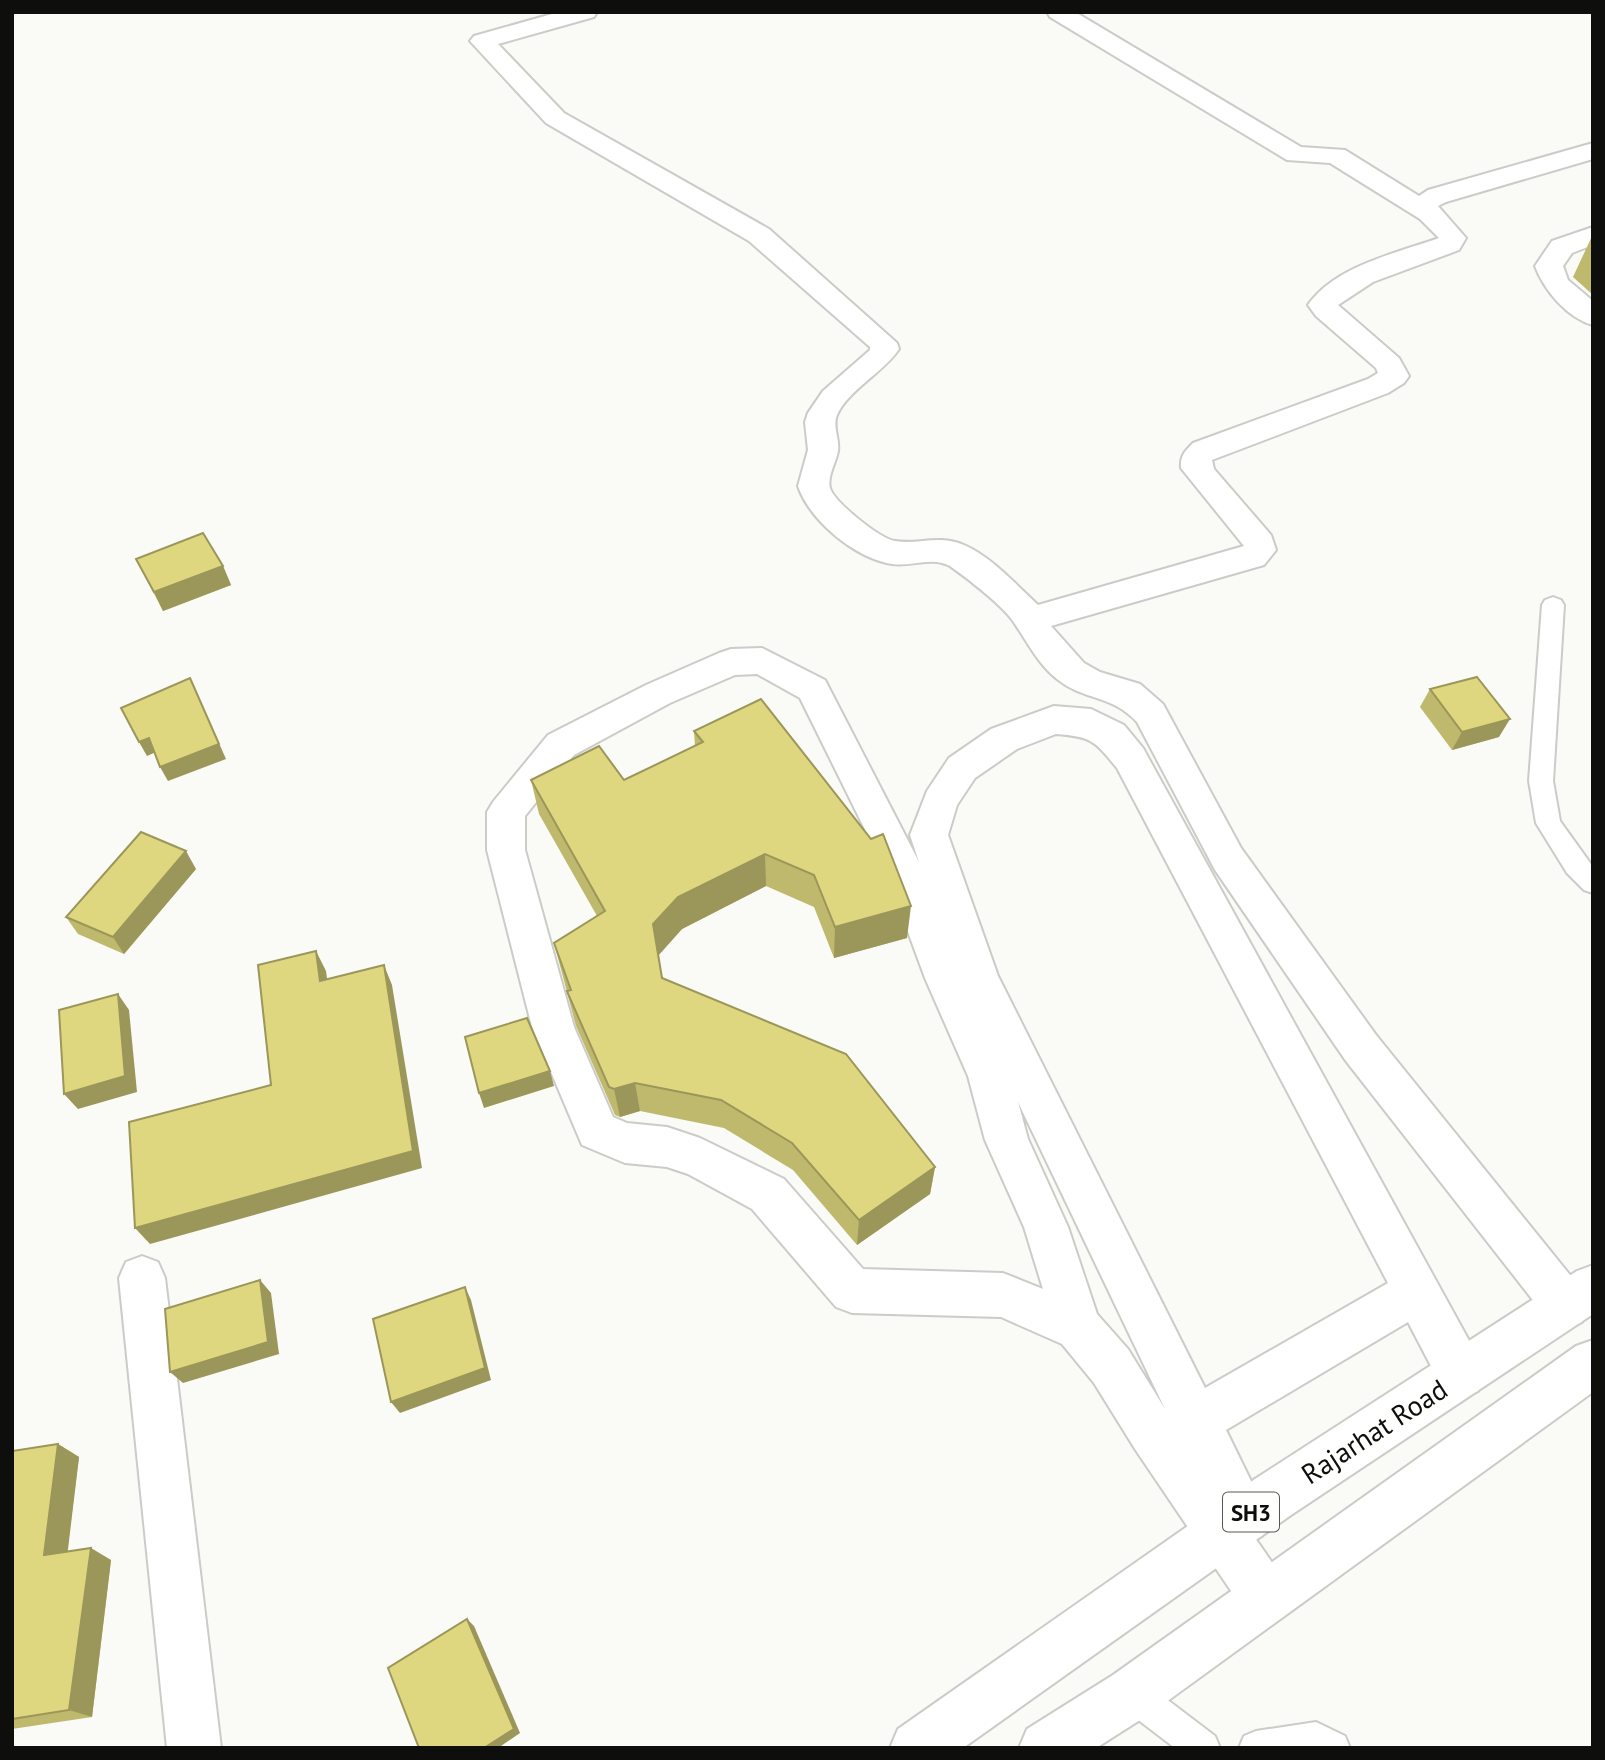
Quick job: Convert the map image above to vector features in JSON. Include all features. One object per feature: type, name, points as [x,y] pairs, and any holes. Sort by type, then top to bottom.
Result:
[{"type":"street","points":[[586,12],[482,41],[555,118],[760,235],[883,343],[886,349],[822,414],[819,427],[824,448],[813,484],[817,498],[872,545],[886,551],[936,548],[951,552],[1034,621],[1037,632],[1068,669],[1090,682],[1124,690],[1139,700],[1150,713],[1228,859],[1361,1048],[1579,1296]]},
{"type":"street","points":[[1034,621],[1040,617],[1252,557],[1260,550],[1260,543],[1203,477],[1197,468],[1196,458],[1204,450],[1378,386],[1394,376],[1389,364],[1322,304],[1328,297],[1372,273],[1449,244],[1453,237],[1427,213],[1336,155],[1296,155],[1058,12]]},
{"type":"street","points":[[1427,213],[1424,204],[1437,196],[1593,151]]},
{"type":"street","points":[[1593,235],[1562,247],[1549,266],[1556,284],[1593,316]]},
{"type":"street","points":[[1078,1328],[1003,1295],[852,1291],[768,1194],[700,1158],[667,1147],[625,1143],[597,1131],[553,1027],[506,850],[506,812],[561,745],[659,694],[731,662],[762,661],[813,690],[905,872],[945,978],[989,1076],[1007,1140],[1046,1227],[1078,1328],[1111,1366],[1232,1526]]},
{"type":"street","points":[[1266,1598],[1232,1526],[1195,1421],[978,978],[929,835],[940,801],[962,768],[1004,739],[1054,720],[1091,723],[1111,735],[1130,758],[1461,1374]]},
{"type":"street","points":[[142,1278],[194,1748]]},
{"type":"street","points":[[1195,1421],[1416,1292]]},
{"type":"street","name":"Rajarhat Road","points":[[917,1748],[1232,1526],[1579,1296]]},
{"type":"street","points":[[1046,1748],[1132,1694],[1593,1363]]},
{"type":"lane","points":[[1553,605],[1541,781],[1548,823],[1576,866],[1593,883]]},
{"type":"lane","points":[[1132,1694],[1203,1748]]},
{"type":"lane","points":[[1256,1748],[1316,1739],[1333,1748]]},
{"type":"building","points":[[203,533],[223,566],[154,592],[136,559]]},
{"type":"building","points":[[1477,677],[1510,719],[1462,732],[1430,689]]},
{"type":"building","points":[[190,678],[219,744],[160,767],[149,738],[139,742],[121,708]]},
{"type":"building","points":[[761,699],[871,839],[883,834],[911,906],[835,927],[814,875],[765,854],[678,897],[653,924],[662,978],[846,1054],[935,1167],[859,1220],[792,1143],[721,1100],[635,1083],[614,1089],[609,1087],[567,991],[571,990],[554,943],[605,911],[531,780],[599,746],[624,780],[703,742],[694,731]]},
{"type":"building","points":[[141,832],[186,851],[113,937],[66,917]]},
{"type":"building","points":[[316,951],[320,981],[384,965],[413,1151],[135,1228],[129,1122],[271,1085],[258,965]]},
{"type":"building","points":[[118,994],[125,1076],[64,1094],[59,1010]]},
{"type":"building","points":[[527,1018],[550,1071],[479,1093],[465,1037]]},
{"type":"building","points":[[260,1280],[268,1342],[170,1372],[165,1309]]},
{"type":"building","points":[[465,1287],[485,1368],[391,1402],[373,1319]]},
{"type":"building","points":[[58,1444],[44,1555],[91,1548],[69,1710],[12,1719],[12,1451]]},
{"type":"building","points":[[467,1619],[514,1729],[484,1748],[419,1748],[388,1668]]}]
